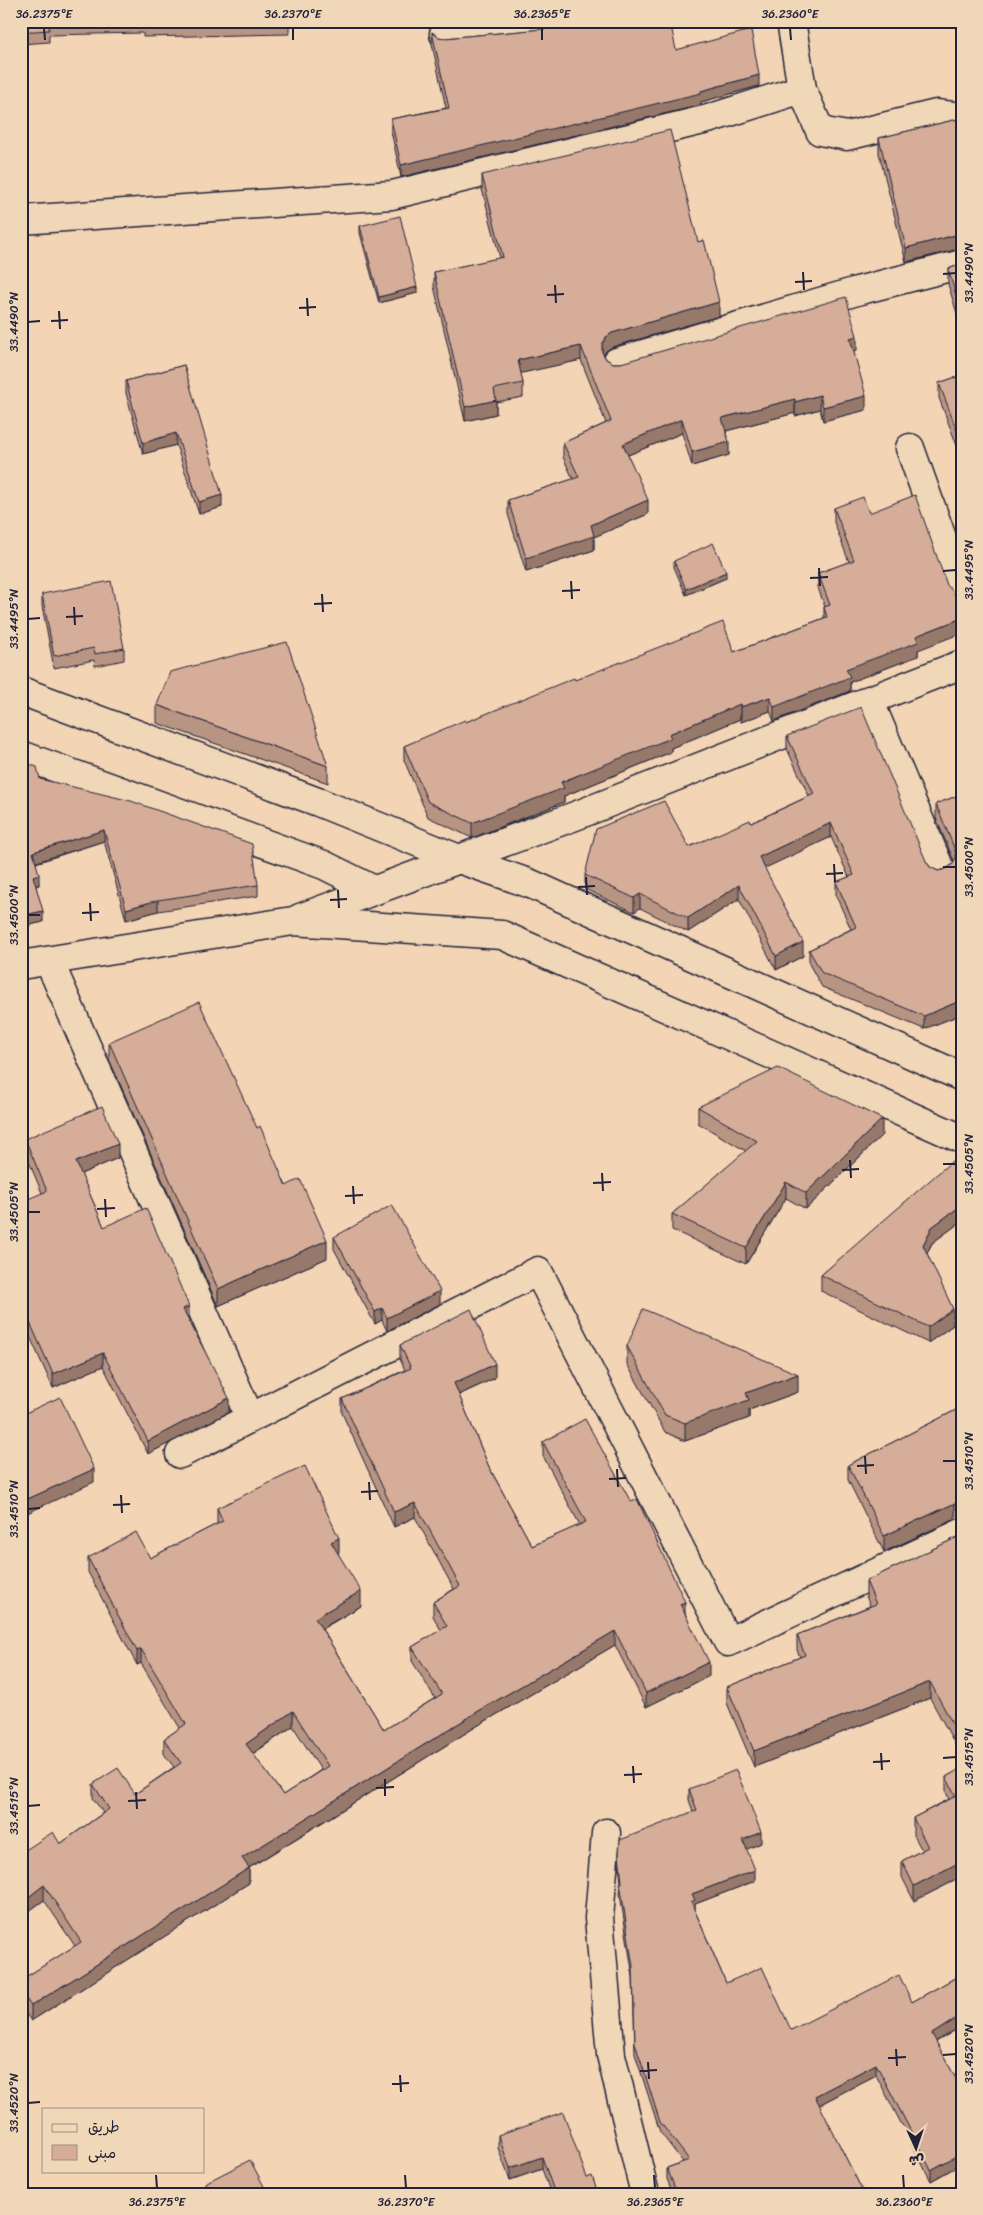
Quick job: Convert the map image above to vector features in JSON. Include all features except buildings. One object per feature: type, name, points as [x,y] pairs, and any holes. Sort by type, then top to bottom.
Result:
[{"type":"street","points":[[444,34],[585,21]]},
{"type":"street","points":[[791,21],[802,90],[820,131],[847,136],[936,114],[962,116]]},
{"type":"street","points":[[21,220],[392,195],[708,119],[802,90]]},
{"type":"street","points":[[617,362],[857,291],[962,264]]},
{"type":"street","points":[[910,448],[962,594]]},
{"type":"street","points":[[21,965],[293,921],[459,859],[962,664]]},
{"type":"street","points":[[21,690],[318,802],[459,859],[531,884],[962,1077]]},
{"type":"street","points":[[870,700],[940,869]]},
{"type":"street","points":[[21,755],[324,865],[374,890]]},
{"type":"street","points":[[293,921],[502,935],[962,1139]]},
{"type":"street","points":[[49,961],[250,1418]]},
{"type":"street","points":[[180,1454],[538,1271],[728,1642],[962,1533]]},
{"type":"street","points":[[606,1833],[599,1918],[611,2055],[645,2194]]}]
